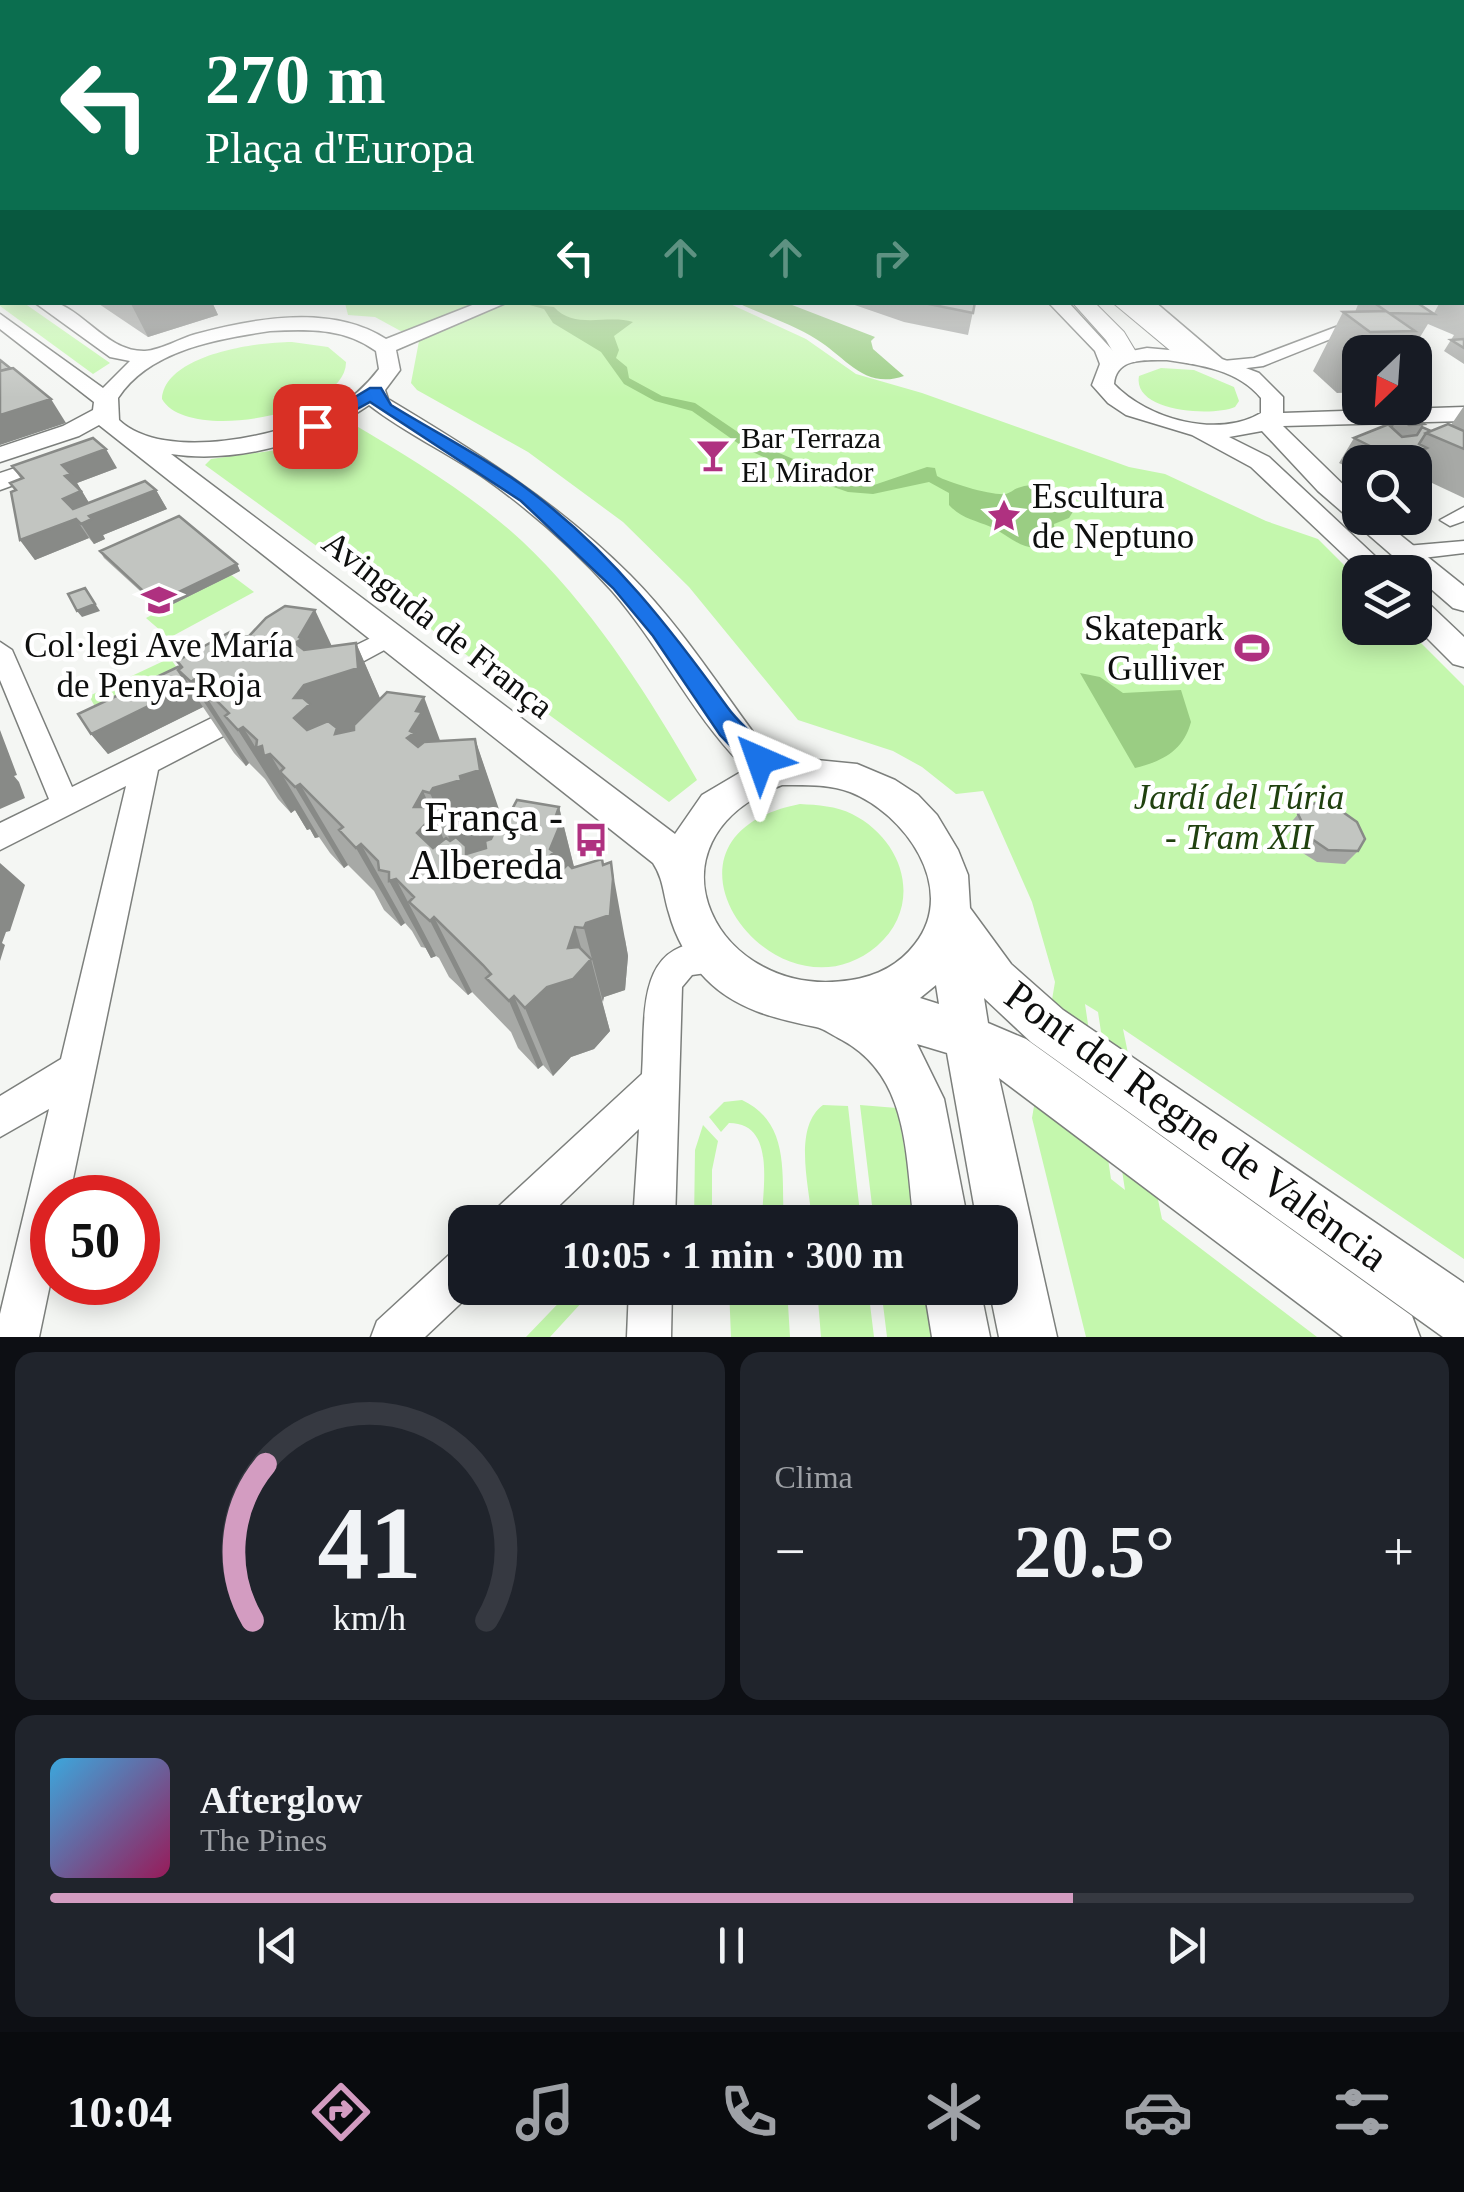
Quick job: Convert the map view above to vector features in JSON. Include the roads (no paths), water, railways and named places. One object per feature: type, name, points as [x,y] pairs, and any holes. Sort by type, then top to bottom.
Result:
[{"type":"highway","points":[[1085,305],[1116,337],[1118,361]]},
{"type":"highway","points":[[1126,305],[1192,358]]},
{"type":"main road","points":[[46,305],[117,354],[152,358]]},
{"type":"main road","points":[[270,325],[285,314],[285,305]]},
{"type":"main road","points":[[316,305],[317,319],[324,325]]},
{"type":"main road","points":[[0,455],[71,431],[105,407],[119,380],[152,358],[214,335],[270,325],[352,329],[435,305]]},
{"type":"main road","points":[[386,348],[408,335],[491,305]]},
{"type":"main road","points":[[1060,305],[1118,361]]},
{"type":"main road","points":[[1148,305],[1220,364],[1267,390],[1311,402],[1342,403]]},
{"type":"main road","points":[[0,320],[105,407]]},
{"type":"main road","points":[[0,482],[96,447],[134,439],[204,448],[274,438],[338,416],[376,391],[390,370],[391,358],[386,348],[352,329]]},
{"type":"main road","points":[[1220,364],[1153,354],[1118,361],[1102,378],[1115,400],[1153,419],[1190,428],[1260,462],[1360,555]]},
{"type":"main road","points":[[1267,390],[1274,404],[1267,421]]},
{"type":"main road","points":[[376,391],[378,402],[496,474],[591,553],[661,630],[741,742],[760,760],[781,771]]},
{"type":"main road","points":[[1432,401],[1464,400]]},
{"type":"main road","name":"Avinguda de França","points":[[105,407],[110,424],[393,635],[648,836],[667,852],[683,875]]},
{"type":"main road","points":[[1190,428],[1236,429],[1267,421],[1464,414]]},
{"type":"main road","points":[[1267,421],[1342,499]]},
{"type":"main road","points":[[1385,535],[1464,601]]},
{"type":"main road","points":[[1432,625],[1464,656]]},
{"type":"main road","points":[[949,919],[935,953],[914,978],[884,996],[837,1006],[776,998],[752,988],[715,959],[691,922],[683,875],[696,829],[713,808],[735,790],[781,771],[823,772],[858,779],[890,795],[918,817],[938,846],[950,880],[949,919],[968,1036],[1028,1337]]},
{"type":"main road","name":"Pont del Regne de València","points":[[949,919],[1043,1051],[1391,1337]]},
{"type":"main road","points":[[837,1006],[888,1041],[911,1070],[920,1097],[938,1205]]},
{"type":"main road","name":"Pont del Regne de València","points":[[837,1006],[914,1018],[968,1036],[1009,1056],[1043,1051],[1464,1317]]},
{"type":"main road","points":[[955,1305],[961,1337]]},
{"type":"street","points":[[1220,364],[1257,364],[1408,305]]},
{"type":"street","points":[[1406,553],[1464,547]]},
{"type":"street","points":[[310,678],[393,635]]},
{"type":"street","points":[[0,650],[65,803]]},
{"type":"street","points":[[0,836],[277,696]]},
{"type":"street","points":[[18,1337],[145,766]]},
{"type":"street","points":[[655,1205],[668,976],[674,966],[690,958],[715,959]]},
{"type":"street","points":[[0,1118],[80,1068]]},
{"type":"street","points":[[532,1205],[660,1083]]},
{"type":"street","points":[[393,1337],[448,1285]]},
{"type":"street","points":[[650,1337],[651,1305]]},
{"type":"place","name":"Bar Terraza El Mirador","points":[[713,455]]},
{"type":"place","name":"Escultura de Neptuno","points":[[1004,516]]},
{"type":"place","name":"Col·legi Ave María de Penya-Roja","points":[[159,600]]},
{"type":"place","name":"Skatepark Gulliver","points":[[1252,648]]},
{"type":"place","name":"França - Albereda","points":[[591,840]]},
{"type":"park label","name":"Jardí del Túria - Tram XII","points":[[1239,817]]}]
